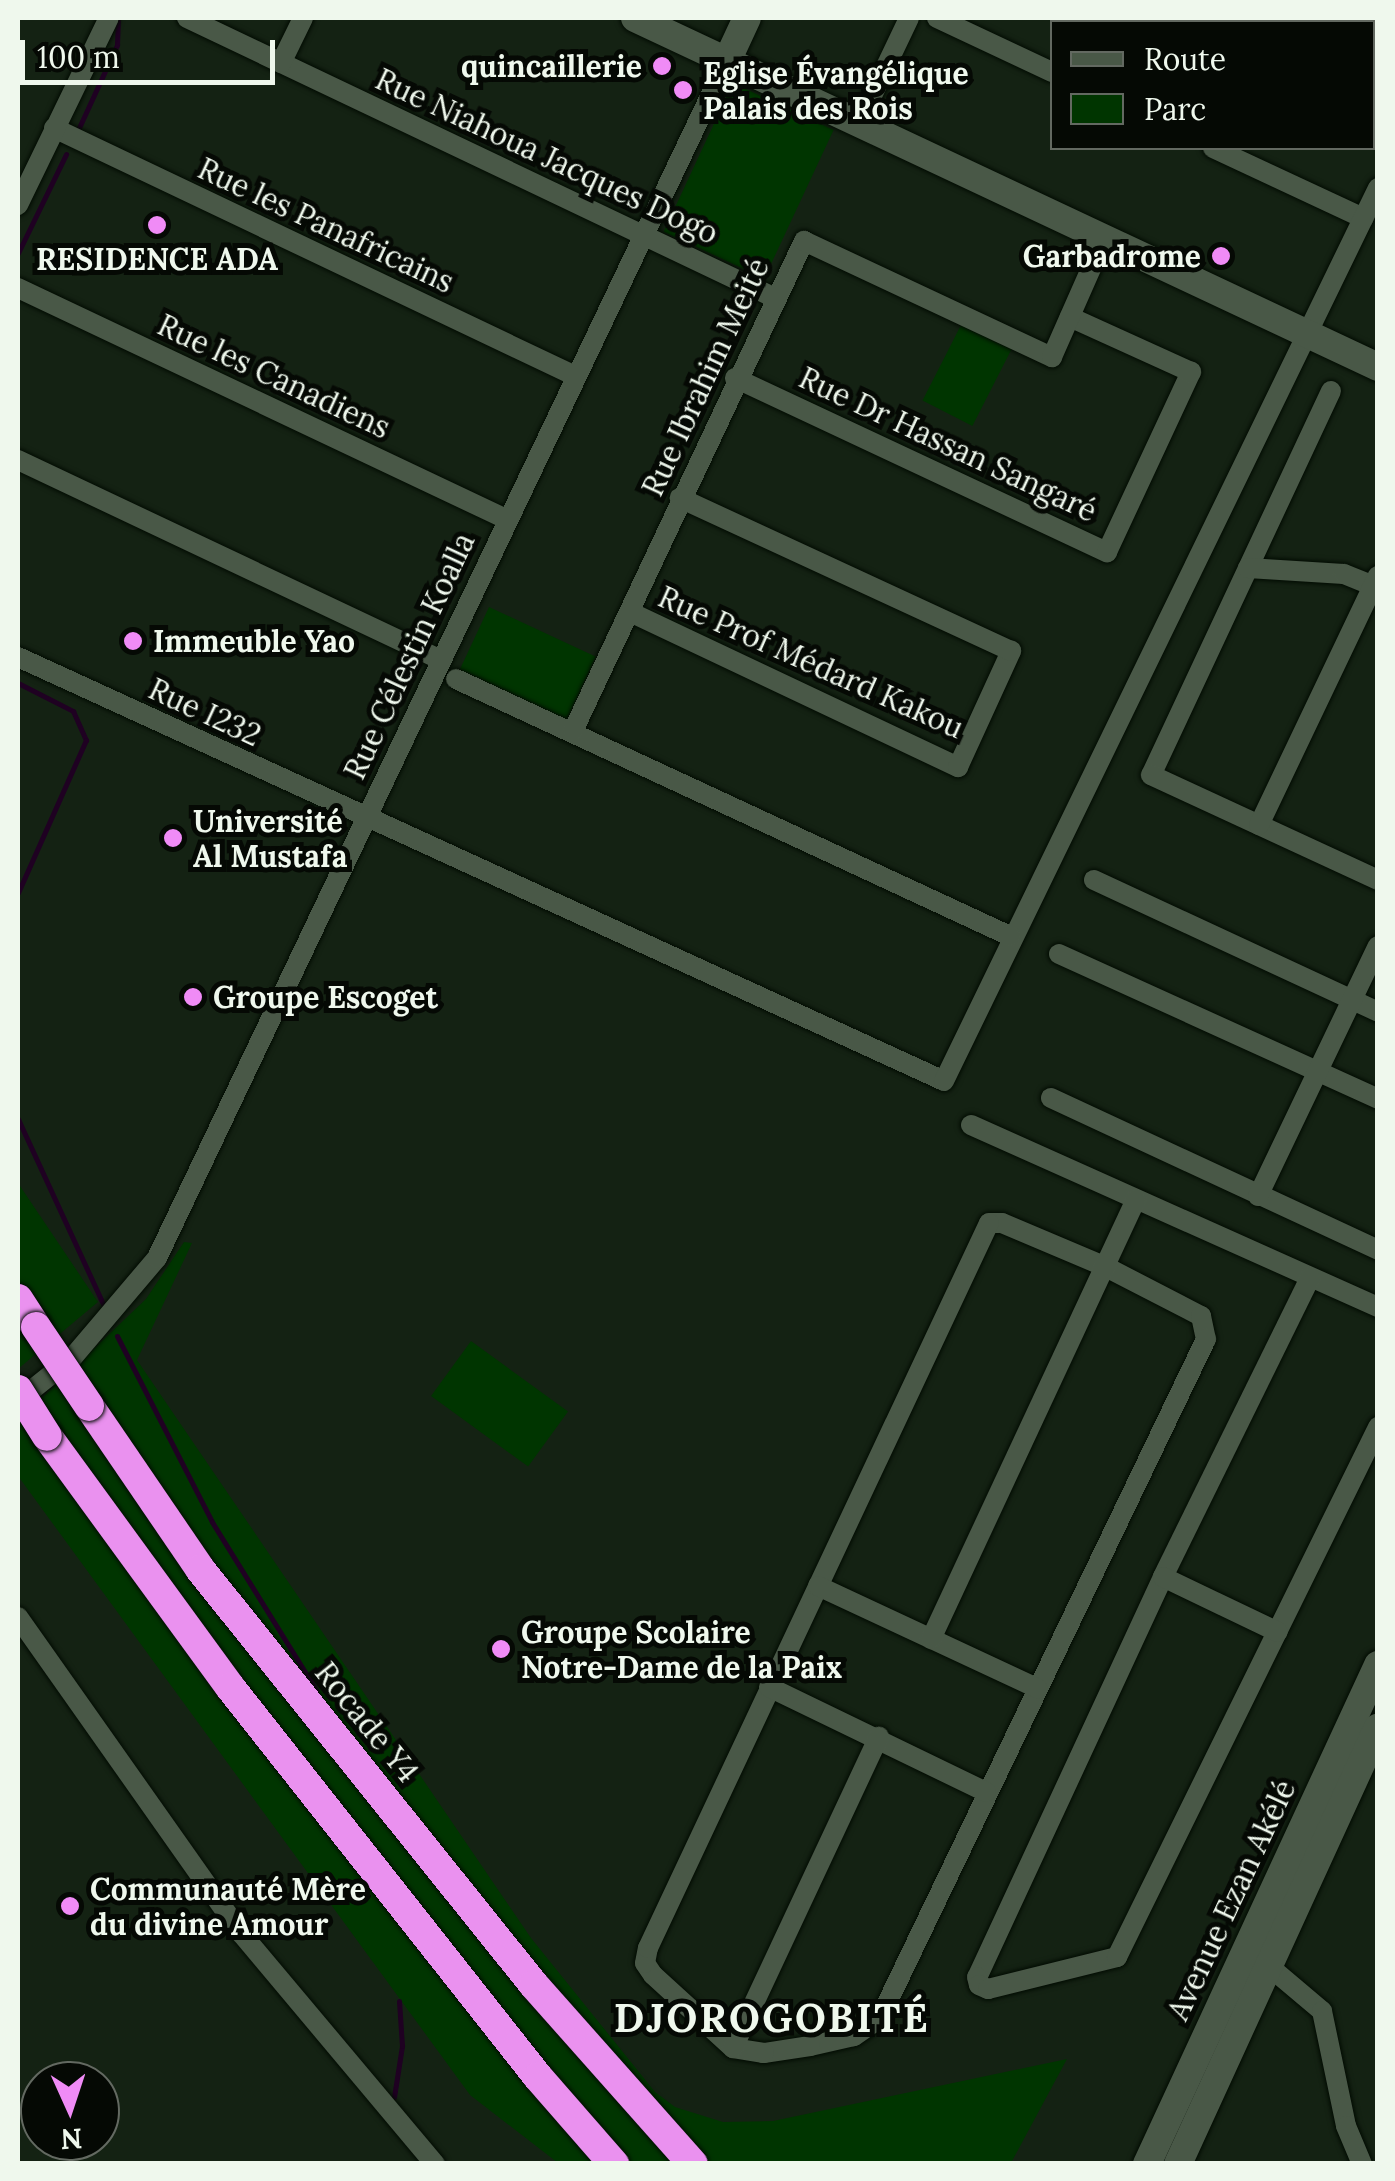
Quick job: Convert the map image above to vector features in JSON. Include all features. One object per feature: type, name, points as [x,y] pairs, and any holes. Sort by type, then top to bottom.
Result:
[{"type":"highway","name":"Rocade Y4","points":[[18,1299],[200,1570],[640,2109],[693,2164]]},
{"type":"highway","points":[[18,1390],[47,1436],[219,1672],[608,2160]]},
{"type":"highway","points":[[640,2109],[715,2164]]},
{"type":"main road","points":[[635,18],[859,123],[1102,245],[1378,368]]},
{"type":"main road","points":[[727,61],[746,18]]},
{"type":"main road","name":"Avenue Ezan Akélé","points":[[1147,2164],[1378,1665]]},
{"type":"main road","name":"Avenue Ezan Akélé","points":[[1178,2164],[1378,1728]]},
{"type":"street","points":[[18,205],[108,18]]},
{"type":"street","name":"Rue Niahoua Jacques Dogo","points":[[187,18],[773,297]]},
{"type":"street","points":[[281,62],[303,18]]},
{"type":"street","points":[[859,123],[909,18]]},
{"type":"street","points":[[937,18],[1050,71]]},
{"type":"street","name":"Rue Célestin Koalla","points":[[18,1401],[72,1357],[157,1258],[641,233],[727,61]]},
{"type":"street","name":"Rue les Panafricains","points":[[54,128],[573,376]]},
{"type":"street","points":[[1217,150],[1363,218]]},
{"type":"street","points":[[456,679],[1010,936],[1378,188]]},
{"type":"street","name":"Rue Ibrahim Meité","points":[[573,731],[773,297],[804,240],[1052,356],[1102,245]]},
{"type":"street","name":"Rue les Canadiens","points":[[18,288],[506,519]]},
{"type":"street","name":"Rue Dr Hassan Sangaré","points":[[735,378],[1107,552],[1192,372],[1070,317]]},
{"type":"street","points":[[1330,392],[1152,775],[1375,873]]},
{"type":"street","points":[[18,460],[441,660]]},
{"type":"street","name":"Rue Prof Médard Kakou","points":[[630,612],[958,767],[1011,651],[680,498]]},
{"type":"street","points":[[1248,568],[1344,574],[1375,580],[1259,825]]},
{"type":"street","name":"Rue I232","points":[[18,656],[944,1081],[1010,936]]},
{"type":"street","points":[[1094,880],[1378,1012]]},
{"type":"street","points":[[1258,1196],[1378,946]]},
{"type":"street","points":[[1060,954],[1378,1099]]},
{"type":"street","points":[[1050,1098],[1378,1250]]},
{"type":"street","points":[[971,1125],[1378,1307]]},
{"type":"street","points":[[931,1639],[1136,1199]]},
{"type":"street","points":[[1002,1223],[1106,1268],[1201,1316],[1208,1332],[870,2029],[764,2053],[733,2048],[708,2032],[645,1963],[818,1586],[984,1227],[1002,1223]]},
{"type":"street","points":[[1310,1278],[976,1977],[988,1989],[1117,1958],[1378,1427]]},
{"type":"street","points":[[1164,1577],[1278,1632]]},
{"type":"street","points":[[818,1586],[1037,1688]]},
{"type":"street","points":[[18,1617],[241,1933],[436,2164]]},
{"type":"street","points":[[769,1687],[986,1792]]},
{"type":"street","points":[[733,2048],[879,1737]]},
{"type":"street","points":[[1244,1950],[1268,1964],[1322,2011],[1346,2126],[1362,2164]]},
{"type":"green space","points":[[733,83],[834,130],[764,279],[664,232]]},
{"type":"green space","points":[[962,323],[1012,348],[972,426],[923,401]]},
{"type":"green space","points":[[489,607],[596,657],[567,719],[460,670]]},
{"type":"green space","points":[[18,1183],[98,1302],[18,1369]]},
{"type":"green space","points":[[184,1242],[192,1243],[137,1360],[531,1938],[655,2092],[675,2107],[723,2122],[773,2121],[1067,2059],[1011,2163],[558,2163],[470,2095],[18,1476],[18,1421],[146,1299]]},
{"type":"green space","points":[[471,1341],[568,1412],[528,1467],[431,1396]]},
{"type":"waterway","points":[[77,132],[117,45],[118,21]]},
{"type":"waterway","points":[[18,253],[66,154]]},
{"type":"waterway","points":[[18,683],[73,711],[86,740],[18,893]]},
{"type":"waterway","points":[[18,1119],[105,1308]]},
{"type":"waterway","points":[[117,1336],[212,1522],[316,1690]]},
{"type":"waterway","points":[[394,2097],[402,2046],[399,2001]]},
{"type":"place","name":"quincaillerie","points":[[662,66]]},
{"type":"place","name":"Eglise Évangélique Palais des Rois","points":[[683,90]]},
{"type":"place","name":"RESIDENCE ADA","points":[[157,225]]},
{"type":"place","name":"Garbadrome","points":[[1221,256]]},
{"type":"place","name":"Immeuble Yao","points":[[133,641]]},
{"type":"place","name":"Université Al Mustafa","points":[[173,838]]},
{"type":"place","name":"Groupe Escoget","points":[[193,997]]},
{"type":"place","name":"Groupe Scolaire Notre-Dame de la Paix","points":[[501,1649]]},
{"type":"place","name":"Communauté Mère du divine Amour","points":[[70,1906]]},
{"type":"district","name":"DJOROGOBITÉ","points":[[772,2018]]}]
